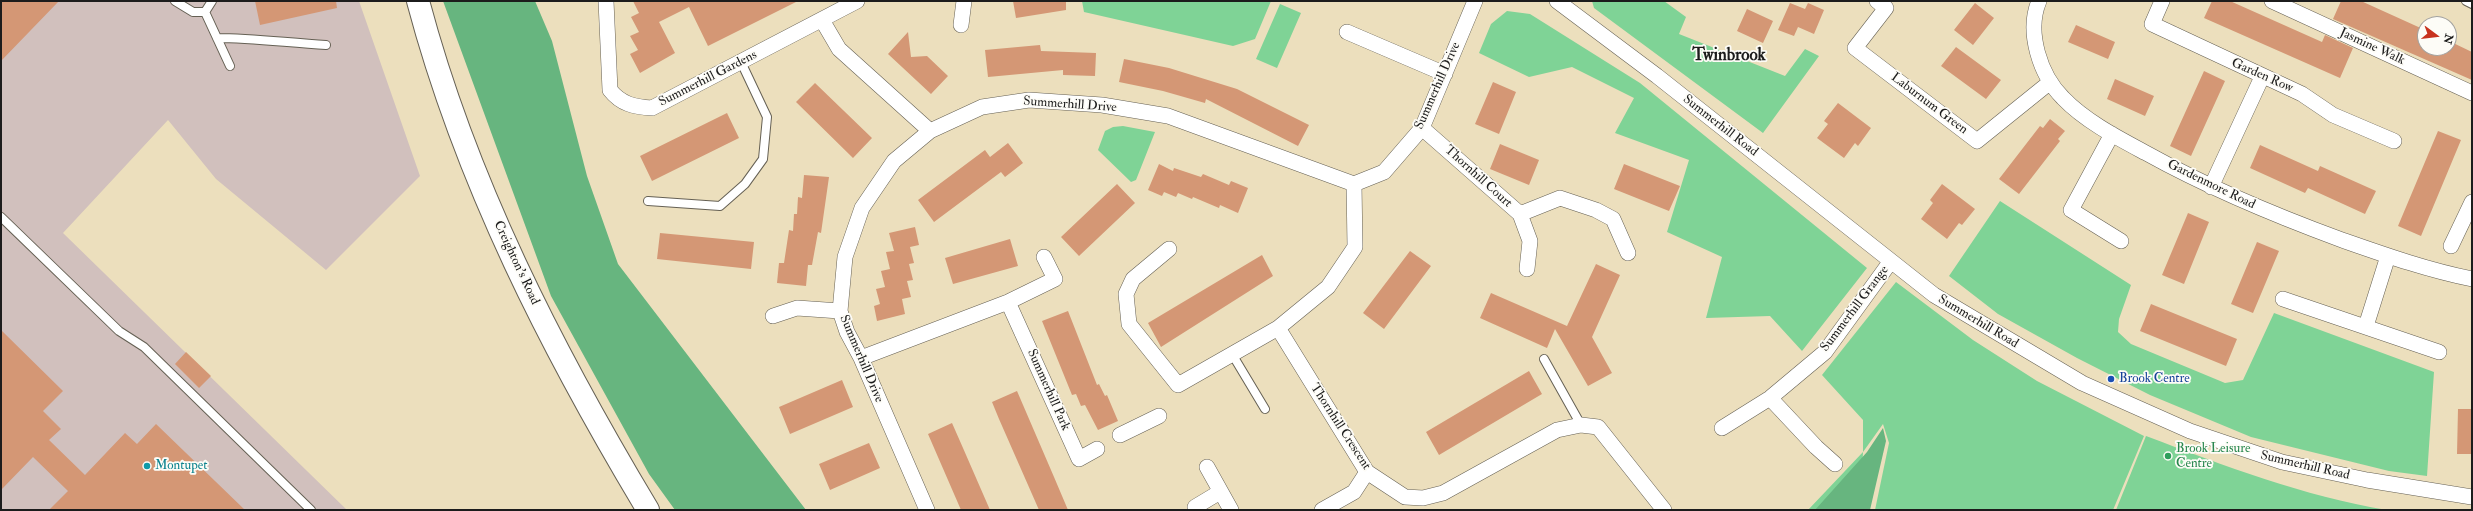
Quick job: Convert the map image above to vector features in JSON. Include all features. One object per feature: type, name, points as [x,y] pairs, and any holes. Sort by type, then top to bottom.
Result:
[{"type":"highway","name":"Creighton's Road","points":[[418,1],[452,111],[488,202],[546,329],[595,421],[648,510]]},
{"type":"street","name":"Summerhill Gardens","points":[[606,1],[610,90],[618,100],[636,107],[652,108],[857,1]]},
{"type":"street","points":[[961,25],[964,1]]},
{"type":"street","name":"Summerhill Drive","points":[[927,510],[861,358],[847,332],[840,311],[845,257],[862,208],[894,161],[930,131],[982,107],[1029,100],[1102,105],[1168,116],[1354,184],[1384,172],[1422,128],[1475,1]]},
{"type":"street","name":"Laburnum Green","points":[[1877,1],[1886,8],[1855,48],[1977,141],[2050,83]]},
{"type":"street","name":"Gardenmore Road","points":[[2039,1],[2034,13],[2035,44],[2050,83],[2063,99],[2112,134],[2211,187],[2245,203],[2388,256],[2442,273],[2472,278]]},
{"type":"street","name":"Garden Row","points":[[2162,1],[2152,24],[2262,77],[2302,94],[2333,115],[2394,141]]},
{"type":"street","name":"Jasmine Walk","points":[[2272,1],[2472,93]]},
{"type":"street","name":"Summerhill Road","points":[[1564,3],[1934,296],[2068,375],[2190,432],[2282,462],[2366,480],[2472,497]]},
{"type":"street","points":[[822,20],[839,49],[930,131]]},
{"type":"street","points":[[1347,32],[1445,74]]},
{"type":"street","points":[[2211,187],[2262,77]]},
{"type":"street","name":"Thornhill Court","points":[[1422,128],[1520,214],[1560,198],[1596,210],[1613,219],[1628,253]]},
{"type":"street","points":[[2112,134],[2071,210],[2120,241]]},
{"type":"street","points":[[1169,249],[1133,279],[1126,294],[1129,324],[1178,385],[1278,328],[1328,287],[1355,247],[1354,184]]},
{"type":"street","points":[[2452,246],[2470,210]]},
{"type":"street","points":[[1520,214],[1530,241],[1527,269]]},
{"type":"street","points":[[2366,326],[2388,256]]},
{"type":"street","points":[[861,358],[1008,302],[1055,279],[1044,257]]},
{"type":"street","name":"Summerhill Grange","points":[[1722,428],[1770,398],[1825,352],[1891,261]]},
{"type":"street","points":[[2283,299],[2439,352]]},
{"type":"street","name":"Summerhill Park","points":[[1008,302],[1078,459],[1097,449]]},
{"type":"street","points":[[773,316],[797,308],[840,311]]},
{"type":"street","name":"Thornhill Crescent","points":[[1278,328],[1367,472],[1405,497],[1423,498],[1443,493],[1557,430],[1581,425],[1598,427],[1664,510]]},
{"type":"street","points":[[1770,398],[1816,448],[1835,464]]},
{"type":"street","points":[[1120,435],[1159,416]]},
{"type":"street","points":[[1207,467],[1231,510]]},
{"type":"street","points":[[1322,510],[1354,492],[1367,472]]},
{"type":"street","points":[[1195,507],[1220,492]]},
{"type":"lane","points":[[175,1],[193,12],[205,12]]},
{"type":"lane","points":[[205,12],[212,1]]},
{"type":"lane","points":[[2466,1],[2472,4]]},
{"type":"lane","points":[[205,12],[230,66]]},
{"type":"lane","points":[[217,38],[326,45]]},
{"type":"lane","points":[[648,201],[720,206],[745,184],[763,158],[768,117],[741,62]]},
{"type":"lane","points":[[1,217],[119,331],[144,347],[310,510]]},
{"type":"lane","points":[[1232,354],[1265,409]]},
{"type":"lane","points":[[1544,359],[1581,425]]},
{"type":"shaded area","points":[[1,1],[359,1],[420,176],[326,270],[216,179],[168,120],[63,233],[347,510],[1,510]]},
{"type":"green space","points":[[443,1],[535,1],[552,41],[587,176],[618,264],[806,510],[675,510],[649,474],[551,296]]},
{"type":"green space","points":[[1082,1],[1271,1],[1255,39],[1233,46],[1084,12]]},
{"type":"green space","points":[[1592,1],[1664,1],[1686,17],[1679,34],[1785,76],[1805,49],[1819,56],[1763,133],[1594,8]]},
{"type":"green space","points":[[1280,4],[1301,13],[1277,68],[1256,59]]},
{"type":"green space","points":[[1507,11],[1530,14],[1640,83],[1867,268],[1802,351],[1770,316],[1706,318],[1722,257],[1667,232],[1689,160],[1615,133],[1634,98],[1572,67],[1529,77],[1479,53],[1491,24]]},
{"type":"green space","points":[[1123,126],[1155,132],[1136,180],[1131,182],[1098,150],[1105,131],[1113,127]]},
{"type":"green space","points":[[2000,201],[2131,285],[2119,319],[2118,332],[2131,344],[2225,383],[2243,380],[2274,313],[2434,372],[2427,476],[2389,471],[2251,437],[2150,395],[2077,358],[1998,314],[1949,276]]},
{"type":"green space","points":[[1896,282],[1973,340],[2037,381],[2144,436],[2113,510],[1875,510],[1889,443],[1883,424],[1863,452],[1863,420],[1822,375]]},
{"type":"green space","points":[[1883,428],[1886,441],[1870,510],[1815,510],[1867,452]]},
{"type":"green space","name":"Brook Leisure Centre","points":[[2146,436],[2265,479],[2325,497],[2387,510],[2116,510]]},
{"type":"green space","points":[[1863,452],[1860,510],[1808,510]]},
{"type":"building","points":[[1,1],[59,1],[1,61]]},
{"type":"building","points":[[255,1],[336,1],[337,8],[260,25]]},
{"type":"building","points":[[633,1],[798,1],[708,46],[689,7],[659,22],[675,53],[640,73],[630,54],[638,50],[630,36],[639,32],[631,17],[639,13]]},
{"type":"building","points":[[1013,1],[1066,1],[1066,10],[1016,18]]},
{"type":"building","points":[[2212,1],[2230,1],[2322,42],[2325,35],[2353,48],[2340,78],[2204,18]]},
{"type":"building","points":[[2341,1],[2361,1],[2417,26],[2417,56],[2333,19]]},
{"type":"building","points":[[1790,3],[1805,9],[1808,3],[1824,10],[1814,34],[1798,27],[1794,36],[1778,30]]},
{"type":"building","points":[[1975,3],[1994,18],[1973,45],[1954,30]]},
{"type":"building","points":[[1747,9],[1773,21],[1763,43],[1737,31]]},
{"type":"building","points":[[2076,25],[2115,42],[2108,59],[2068,42]]},
{"type":"building","points":[[908,32],[911,57],[927,56],[948,76],[931,94],[888,54]]},
{"type":"building","points":[[1040,45],[1041,51],[1096,53],[1095,76],[1063,75],[1063,70],[988,77],[985,50]]},
{"type":"building","points":[[2457,45],[2472,52],[2472,80],[2417,56],[2457,56]]},
{"type":"building","points":[[1956,47],[2001,80],[1986,99],[1941,66]]},
{"type":"building","points":[[1124,59],[1169,68],[1237,89],[1309,125],[1298,146],[1206,99],[1205,103],[1163,91],[1119,82]]},
{"type":"building","points":[[2204,71],[2225,81],[2191,156],[2170,146]]},
{"type":"building","points":[[2115,79],[2154,96],[2145,116],[2107,99]]},
{"type":"building","points":[[1493,82],[1516,92],[1499,134],[1475,124]]},
{"type":"building","points":[[815,83],[872,138],[853,158],[796,102]]},
{"type":"building","points":[[1838,103],[1871,128],[1858,146],[1855,143],[1844,158],[1817,138],[1828,124],[1824,121]]},
{"type":"building","points":[[727,113],[739,138],[652,181],[640,156]]},
{"type":"building","points":[[2050,119],[2065,131],[2058,139],[2060,141],[2019,194],[1999,179],[2040,126],[2043,128]]},
{"type":"building","points":[[2438,131],[2461,140],[2421,236],[2398,226]]},
{"type":"building","points":[[1008,143],[1023,163],[1005,177],[1001,172],[934,222],[918,200],[985,150],[990,157]]},
{"type":"building","points":[[1500,144],[1539,160],[1529,185],[1490,169]]},
{"type":"building","points":[[2260,145],[2318,171],[2320,166],[2376,191],[2365,214],[2308,188],[2305,193],[2250,168]]},
{"type":"building","points":[[1159,164],[1173,171],[1174,168],[1201,177],[1203,174],[1229,185],[1231,181],[1248,188],[1238,213],[1220,205],[1219,208],[1193,197],[1192,199],[1178,193],[1176,197],[1164,192],[1162,196],[1148,190]]},
{"type":"building","points":[[1624,164],[1680,186],[1669,211],[1614,189]]},
{"type":"building","points":[[804,175],[829,177],[821,233],[818,232],[812,265],[808,265],[806,286],[777,283],[779,263],[784,263],[789,230],[793,231],[794,214],[797,214],[798,197],[802,198]]},
{"type":"building","points":[[1117,184],[1135,203],[1079,256],[1061,237]]},
{"type":"building","points":[[1942,184],[1975,209],[1962,225],[1959,223],[1947,239],[1921,219],[1933,203],[1930,200]]},
{"type":"building","points":[[2188,213],[2209,222],[2184,284],[2162,275]]},
{"type":"building","points":[[915,227],[919,245],[910,247],[914,263],[909,264],[913,280],[907,281],[911,297],[902,299],[905,314],[877,321],[874,306],[880,304],[876,289],[885,287],[881,271],[890,269],[886,252],[894,251],[889,233]]},
{"type":"building","points":[[660,233],[754,242],[751,269],[657,259]]},
{"type":"building","points":[[1010,239],[1018,266],[953,284],[945,258]]},
{"type":"building","points":[[2257,242],[2279,251],[2253,313],[2231,304]]},
{"type":"building","points":[[1410,251],[1431,266],[1384,329],[1363,313]]},
{"type":"building","points":[[1262,255],[1273,276],[1161,347],[1148,323]]},
{"type":"building","points":[[1596,264],[1620,275],[1592,337],[1612,373],[1588,386],[1555,329],[1547,348],[1480,318],[1491,293],[1567,326]]},
{"type":"building","points":[[2151,304],[2237,339],[2226,366],[2140,331]]},
{"type":"building","points":[[1068,311],[1097,385],[1099,384],[1105,396],[1107,395],[1118,421],[1098,430],[1085,405],[1081,406],[1076,394],[1072,395],[1042,321]]},
{"type":"building","name":"Montupet","points":[[1,330],[63,391],[43,411],[61,429],[49,440],[85,475],[125,433],[137,444],[156,424],[245,510],[49,510],[68,491],[33,457],[1,490]]},
{"type":"building","points":[[186,352],[211,376],[199,388],[175,364]]},
{"type":"building","points":[[1529,371],[1542,394],[1439,455],[1426,432]]},
{"type":"building","points":[[842,380],[853,407],[790,434],[779,407]]},
{"type":"building","points":[[1017,391],[1068,510],[1039,510],[999,419],[992,402]]},
{"type":"building","points":[[2458,409],[2472,409],[2472,454],[2457,454]]},
{"type":"building","points":[[952,423],[990,510],[961,510],[928,434]]},
{"type":"building","points":[[869,443],[880,468],[830,490],[819,464]]},
{"type":"place","name":"Brook Centre","points":[[2111,379]]},
{"type":"place","name":"Brook Leisure Centre","points":[[2168,456]]},
{"type":"place","name":"Montupet","points":[[147,466]]},
{"type":"district","name":"Twinbrook","points":[[1729,56]]}]
